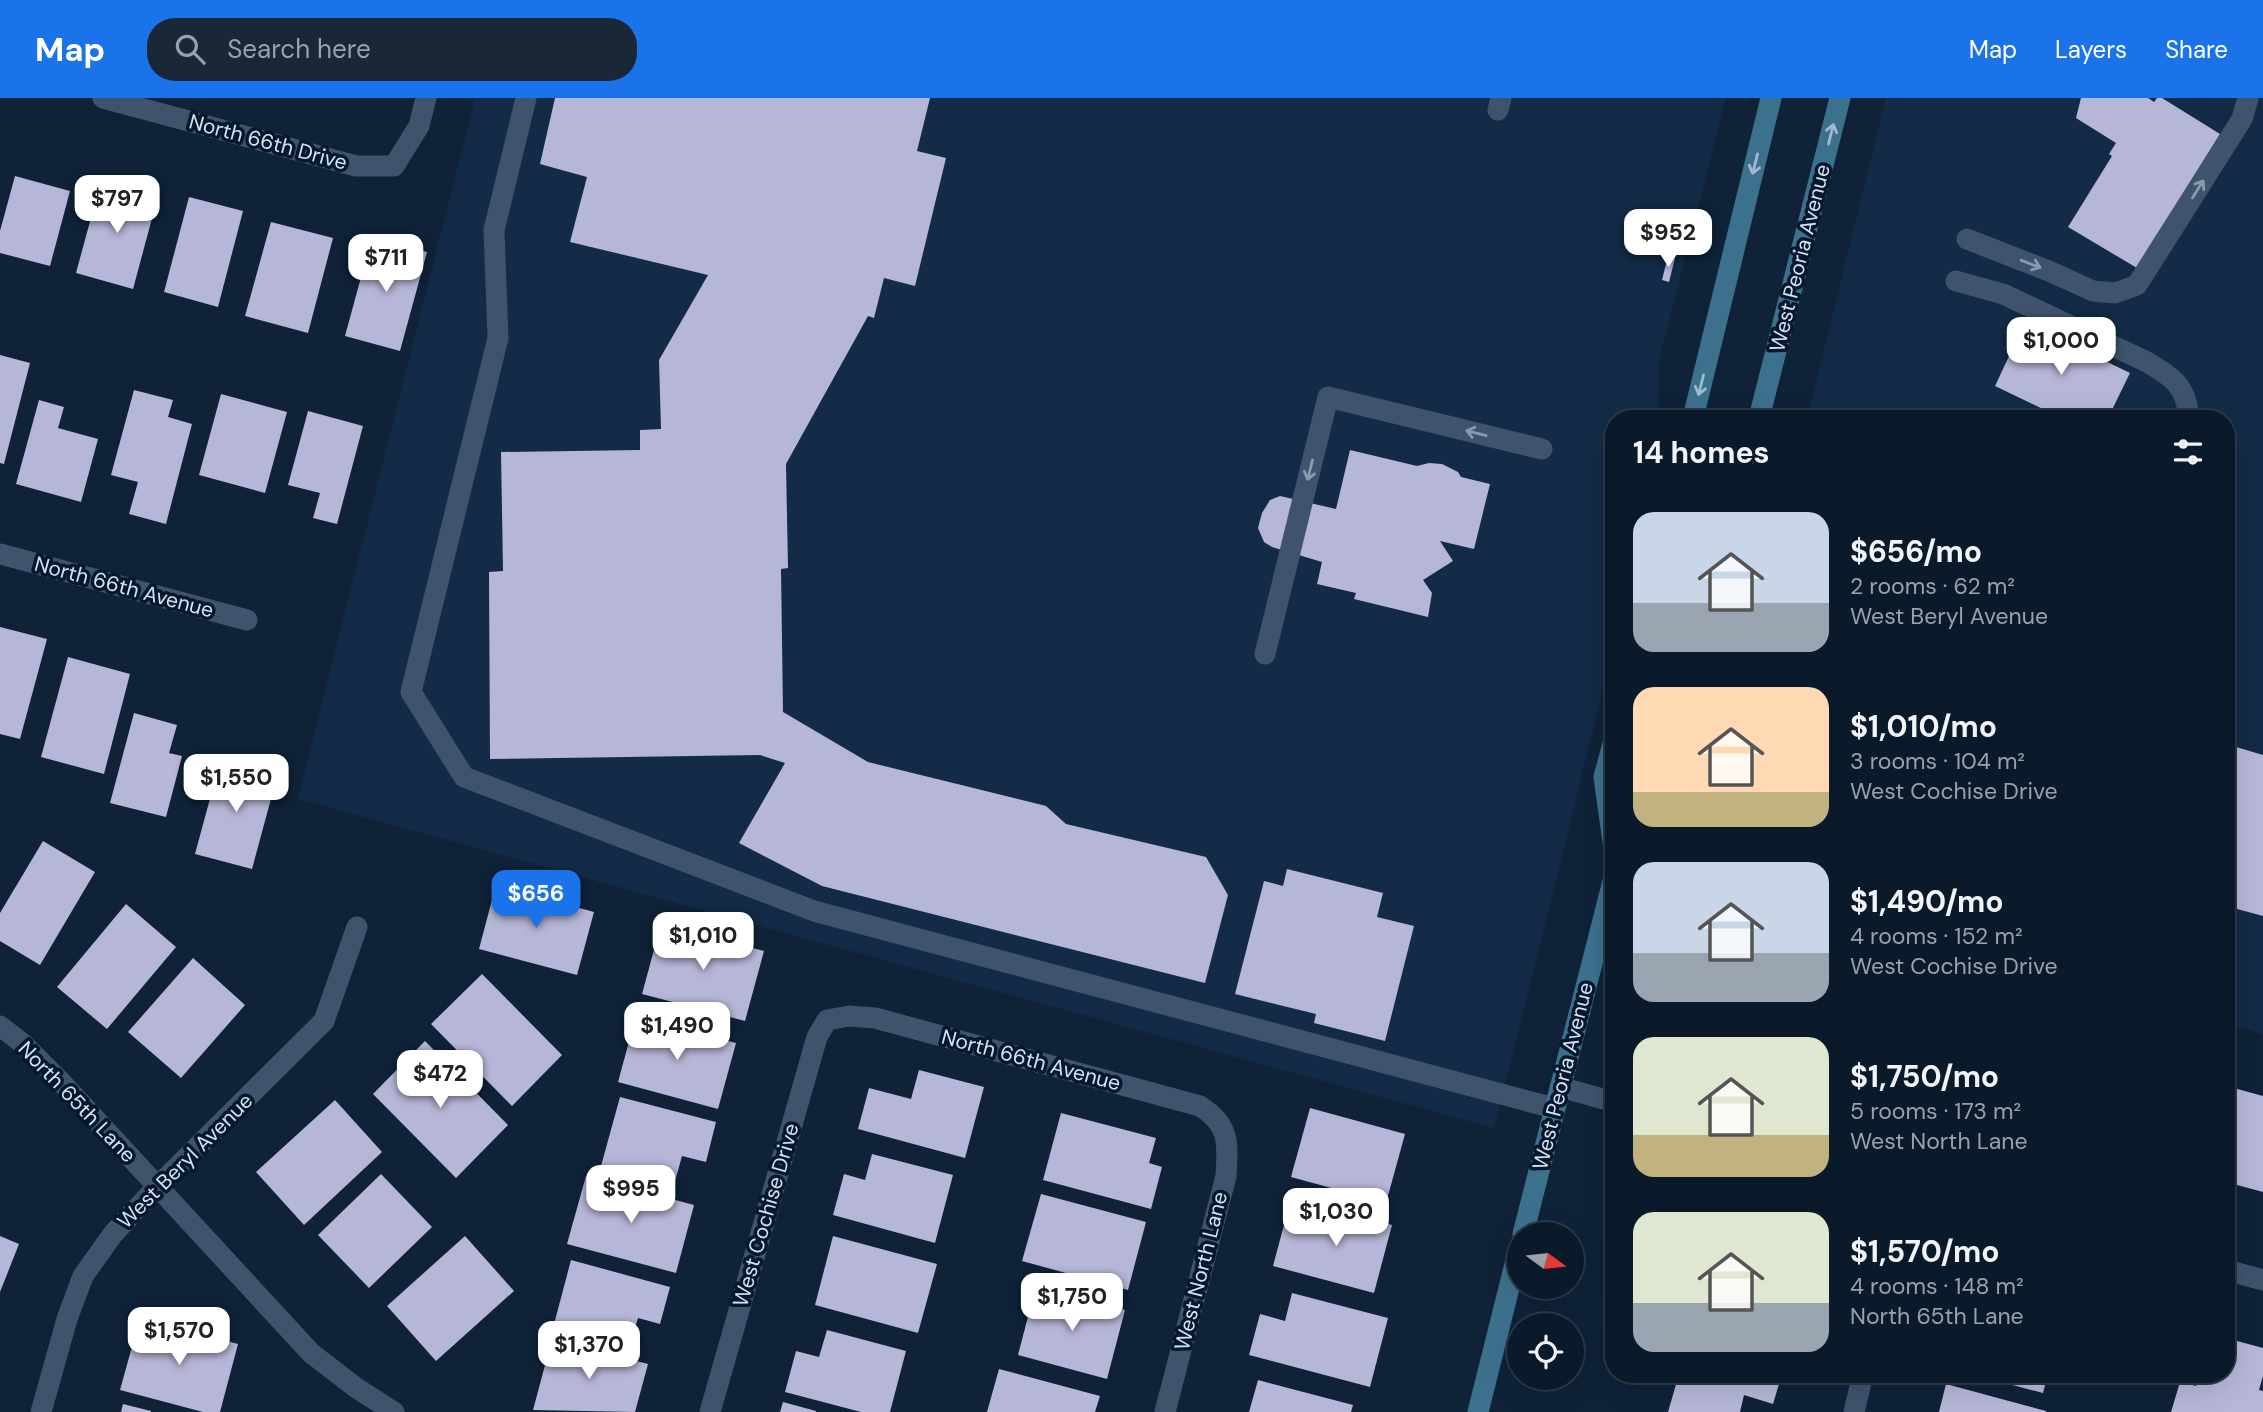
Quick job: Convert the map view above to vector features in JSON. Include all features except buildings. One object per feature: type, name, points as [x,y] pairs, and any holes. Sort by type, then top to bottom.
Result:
[{"type":"main road","points":[[1695,410],[1771,98]]},
{"type":"main road","name":"West Peoria Avenue","points":[[1761,410],[1840,98]]},
{"type":"main road","name":"West Peoria Avenue","points":[[1526,1222],[1605,912]]},
{"type":"main road","points":[[1478,1412],[1507,1296]]},
{"type":"street","name":"North 66th Drive","points":[[103,98],[356,166],[394,166],[419,126],[426,98]]},
{"type":"street","points":[[526,98],[494,230],[498,338],[411,692],[464,777],[814,911],[1554,1108]]},
{"type":"street","points":[[1967,239],[2093,291],[2115,293],[2137,285],[2242,119],[2248,98]]},
{"type":"street","points":[[1956,281],[2003,294],[2147,362],[2169,375],[2187,398],[2188,410]]},
{"type":"street","points":[[1265,654],[1328,397],[1542,449]]},
{"type":"street","name":"North 66th Avenue","points":[[0,554],[247,620]]},
{"type":"street","name":"West Beryl Avenue","points":[[41,1412],[67,1319],[83,1276],[113,1234],[158,1186],[324,1021],[357,927]]},
{"type":"street","name":"North 66th Avenue","points":[[827,1020],[849,1016],[875,1017],[1200,1106],[1213,1114],[1224,1129]]},
{"type":"street","name":"West Cochise Drive","points":[[710,1412],[817,1037],[827,1020]]},
{"type":"street","name":"North 65th Lane","points":[[0,1026],[22,1043],[63,1084],[311,1353],[355,1387],[394,1412]]},
{"type":"street","points":[[1560,1087],[1605,1100]]},
{"type":"street","name":"West North Lane","points":[[1165,1412],[1226,1175],[1228,1150],[1224,1129]]},
{"type":"street","points":[[2235,1272],[2263,1280]]},
{"type":"street","points":[[1854,1412],[1861,1383]]},
{"type":"shaded area","points":[[475,98],[1726,98],[1659,360],[1658,410],[1605,410],[1605,682],[1494,1128],[298,799]]},
{"type":"shaded area","points":[[1886,98],[2263,98],[2263,1034],[2235,1026],[2235,410],[1809,410]]}]
